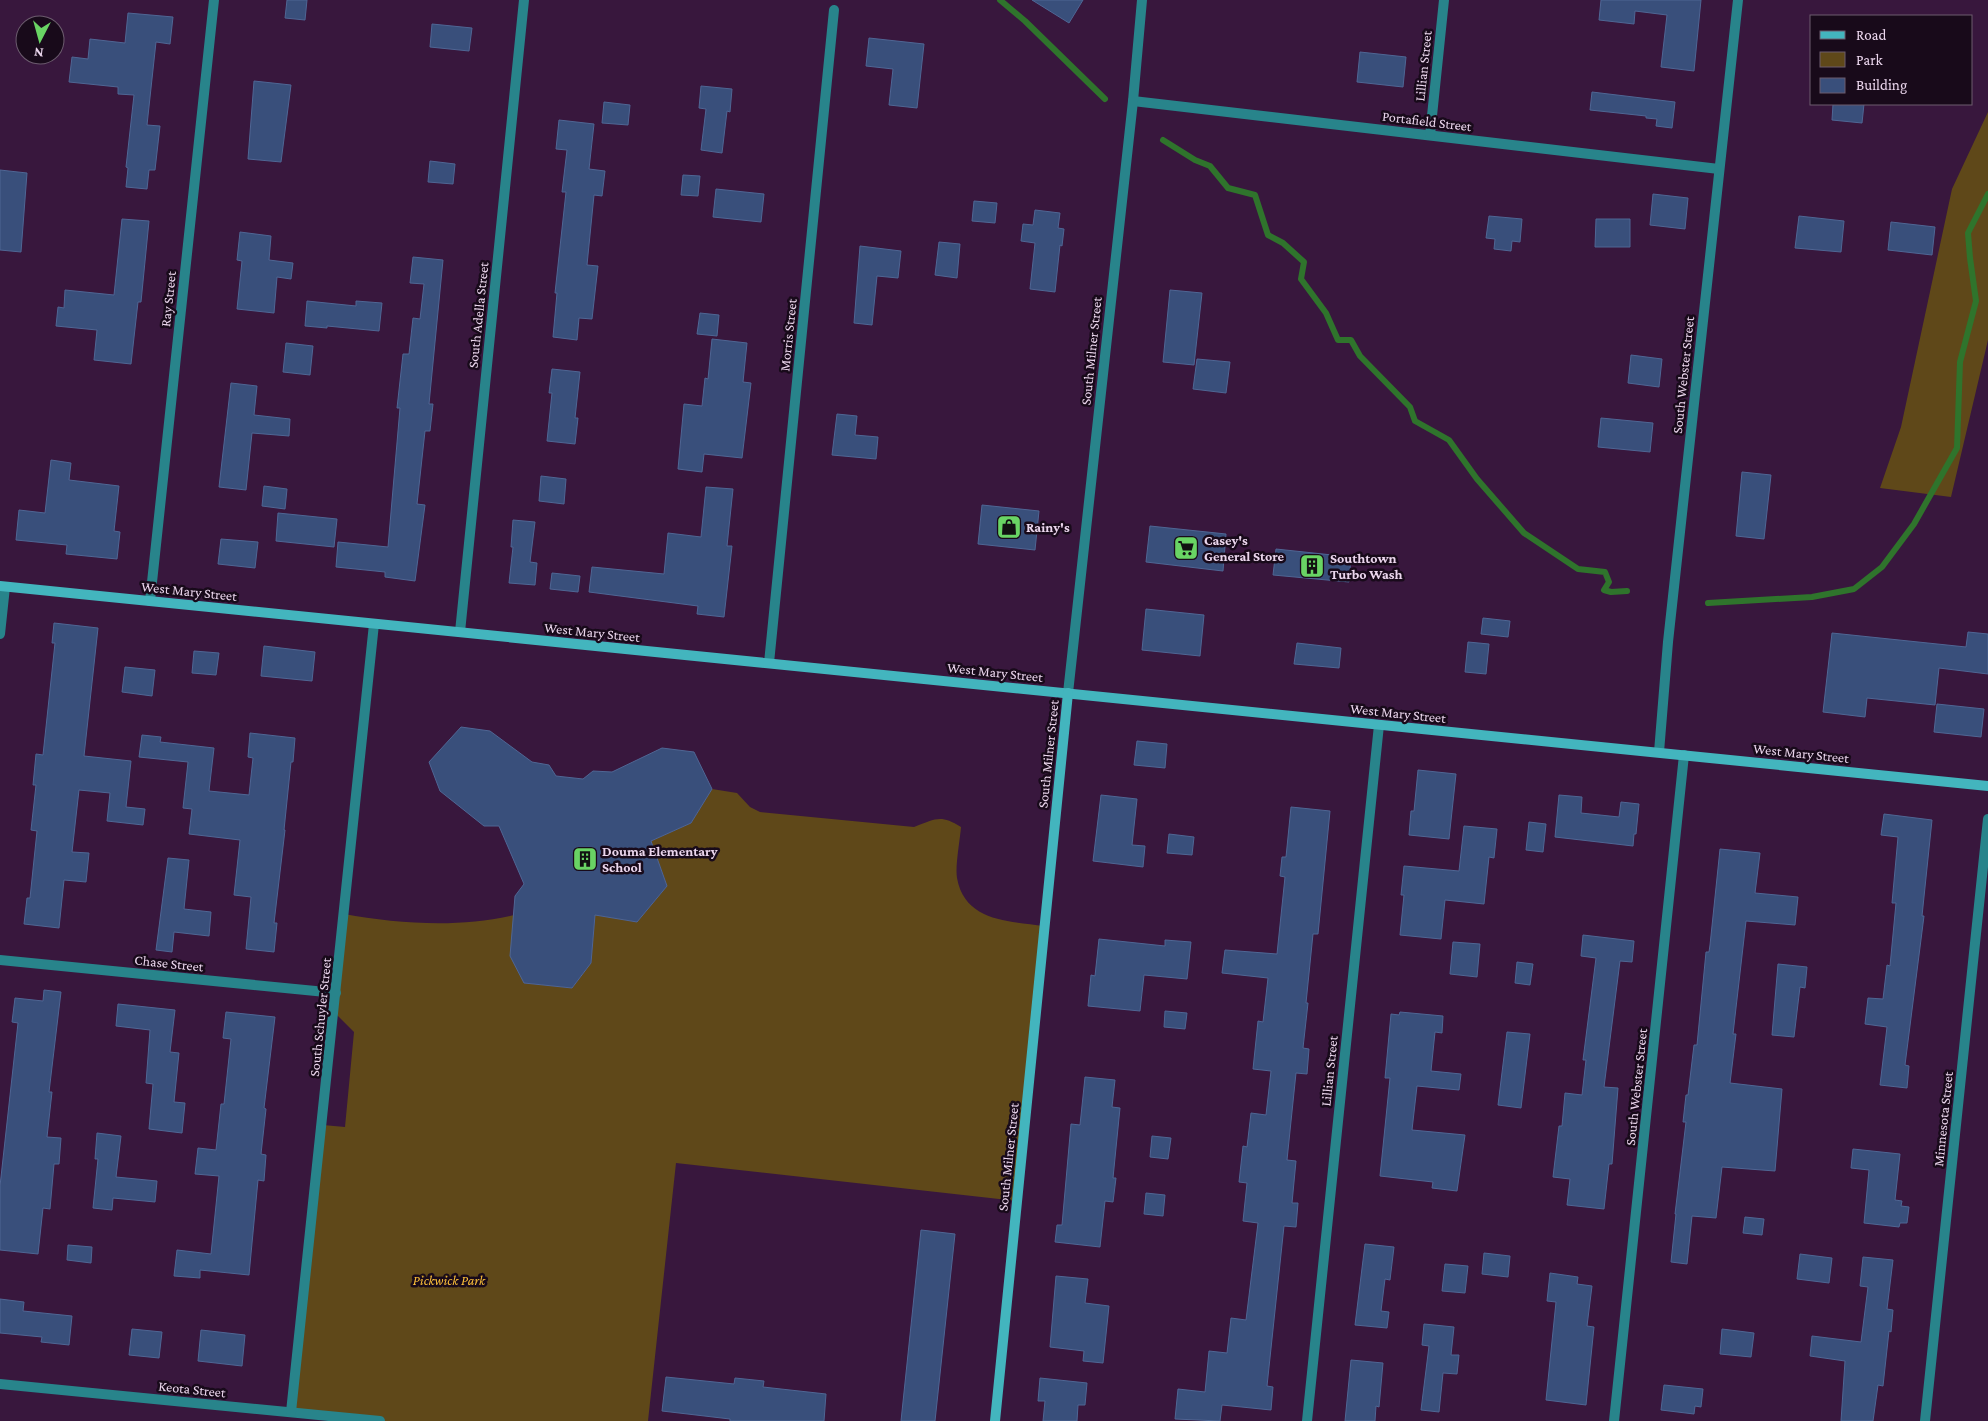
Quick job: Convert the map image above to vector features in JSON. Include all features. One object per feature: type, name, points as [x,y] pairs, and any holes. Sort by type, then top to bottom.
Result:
[{"type":"main road","name":"West Mary Street","points":[[2,586],[1988,786]]},
{"type":"main road","name":"South Milner Street","points":[[995,1421],[1068,693]]},
{"type":"street","name":"Ray Street","points":[[150,601],[214,0]]},
{"type":"street","name":"South Adella Street","points":[[460,632],[524,0]]},
{"type":"street","name":"South Milner Street","points":[[1068,693],[1133,101],[1142,0]]},
{"type":"street","name":"Lillian Street","points":[[1430,135],[1444,0]]},
{"type":"street","name":"South Webster Street","points":[[1659,752],[1668,642],[1678,567],[1738,0]]},
{"type":"street","name":"Morris Street","points":[[769,663],[834,10]]},
{"type":"street","name":"Portafield Street","points":[[1133,101],[1719,169]]},
{"type":"street","points":[[0,634],[2,586]]},
{"type":"street","name":"South Schuyler Street","points":[[291,1412],[374,624]]},
{"type":"street","name":"Lillian Street","points":[[1307,1421],[1379,725]]},
{"type":"street","name":"South Webster Street","points":[[1614,1421],[1684,755]]},
{"type":"street","name":"Minnesota Street","points":[[1925,1421],[1988,819]]},
{"type":"street","name":"Chase Street","points":[[0,960],[336,993]]},
{"type":"street","name":"Keota Street","points":[[0,1384],[380,1421]]},
{"type":"green space","points":[[1988,112],[1988,340],[1951,497],[1880,488],[1901,427],[1952,189]]},
{"type":"green space","name":"Pickwick Park","points":[[712,789],[737,793],[750,807],[760,812],[914,827],[933,820],[948,820],[961,827],[957,878],[962,892],[969,903],[990,917],[1044,926],[1017,1201],[676,1163],[648,1421],[380,1421],[291,1412],[323,1125],[345,1127],[354,1032],[334,1012],[344,914],[386,920],[429,923],[473,922],[514,915],[524,983],[572,988],[591,963],[595,915],[637,922],[667,886],[651,841],[691,823]]},
{"type":"building","points":[[287,0],[307,0],[305,20],[285,18]]},
{"type":"building","points":[[1032,0],[1083,0],[1069,23]]},
{"type":"building","points":[[1601,0],[1701,0],[1694,71],[1661,67],[1667,15],[1635,11],[1634,24],[1599,20]]},
{"type":"building","points":[[128,13],[173,17],[170,44],[156,42],[147,125],[160,126],[155,170],[149,170],[147,189],[126,187],[128,168],[126,167],[134,95],[118,94],[118,87],[69,82],[72,57],[88,59],[90,39],[125,43]]},
{"type":"building","points":[[432,24],[472,28],[469,51],[430,47]]},
{"type":"building","points":[[869,38],[924,44],[917,108],[889,105],[893,69],[866,66]]},
{"type":"building","points":[[1360,52],[1406,57],[1403,87],[1357,82]]},
{"type":"building","points":[[254,81],[291,85],[281,162],[248,159]]},
{"type":"building","points":[[701,86],[732,89],[730,112],[727,111],[722,153],[701,150],[706,109],[699,108]]},
{"type":"building","points":[[1592,92],[1675,102],[1672,128],[1656,126],[1657,119],[1646,118],[1646,116],[1590,110]]},
{"type":"building","points":[[604,102],[630,105],[628,125],[602,123]]},
{"type":"building","points":[[1833,105],[1864,105],[1862,123],[1832,120]]},
{"type":"building","points":[[559,120],[594,124],[589,169],[605,171],[602,196],[594,195],[587,265],[598,266],[592,319],[579,318],[577,340],[553,337],[557,293],[555,293],[566,192],[562,192],[567,150],[556,149]]},
{"type":"building","points":[[430,161],[455,164],[453,184],[428,182]]},
{"type":"building","points":[[0,170],[27,173],[21,252],[0,250]]},
{"type":"building","points":[[683,175],[700,176],[698,196],[681,195]]},
{"type":"building","points":[[716,189],[764,194],[761,222],[713,217]]},
{"type":"building","points":[[1653,194],[1688,198],[1685,229],[1650,225]]},
{"type":"building","points":[[974,201],[997,203],[995,223],[972,221]]},
{"type":"building","points":[[1035,210],[1060,213],[1058,228],[1064,229],[1062,246],[1060,245],[1055,292],[1030,289],[1035,243],[1021,241],[1023,224],[1033,225]]},
{"type":"building","points":[[1489,216],[1522,219],[1520,242],[1512,241],[1511,251],[1494,249],[1495,239],[1486,238]]},
{"type":"building","points":[[1799,216],[1844,221],[1841,252],[1795,248]]},
{"type":"building","points":[[122,219],[149,221],[141,302],[138,302],[131,364],[94,360],[97,330],[56,326],[58,307],[64,308],[65,290],[114,295]]},
{"type":"building","points":[[1596,219],[1630,219],[1630,247],[1595,247]]},
{"type":"building","points":[[1891,222],[1935,227],[1932,255],[1888,250]]},
{"type":"building","points":[[240,232],[271,236],[269,260],[293,263],[291,279],[277,277],[274,313],[237,309],[242,261],[237,260]]},
{"type":"building","points":[[939,242],[960,244],[957,278],[935,275]]},
{"type":"building","points":[[860,246],[901,251],[898,278],[877,276],[872,325],[854,323]]},
{"type":"building","points":[[413,257],[443,260],[429,404],[433,404],[430,431],[425,431],[417,504],[425,505],[415,581],[385,577],[385,572],[336,567],[338,542],[388,547],[400,408],[397,408],[403,354],[409,354],[413,318],[420,319],[424,284],[410,283]]},
{"type":"building","points":[[1170,290],[1202,293],[1194,365],[1163,362]]},
{"type":"building","points":[[307,301],[356,306],[356,301],[382,303],[379,331],[305,326]]},
{"type":"building","points":[[700,313],[719,315],[717,336],[697,334]]},
{"type":"building","points":[[712,339],[747,343],[743,382],[751,383],[742,458],[704,454],[702,472],[678,469],[684,404],[702,406],[705,378],[708,379]]},
{"type":"building","points":[[286,343],[313,346],[310,375],[283,372]]},
{"type":"building","points":[[1631,355],[1662,359],[1659,387],[1628,383]]},
{"type":"building","points":[[1197,359],[1230,362],[1226,393],[1193,389]]},
{"type":"building","points":[[552,369],[580,372],[575,418],[578,418],[575,444],[547,441],[552,393],[549,393]]},
{"type":"building","points":[[231,383],[257,386],[254,415],[290,419],[289,436],[252,433],[246,490],[219,487]]},
{"type":"building","points":[[837,414],[857,416],[855,435],[878,437],[876,459],[832,455]]},
{"type":"building","points":[[1601,418],[1653,423],[1650,452],[1598,447]]},
{"type":"building","points":[[51,460],[71,463],[69,480],[119,486],[114,531],[120,532],[117,559],[66,554],[67,545],[16,540],[19,510],[45,513]]},
{"type":"building","points":[[1742,472],[1771,475],[1764,539],[1736,536]]},
{"type":"building","points":[[541,476],[566,479],[564,504],[539,501]]},
{"type":"building","points":[[264,486],[287,489],[285,509],[262,506]]},
{"type":"building","points":[[706,487],[733,489],[727,546],[732,546],[724,617],[697,614],[698,606],[589,592],[592,567],[664,574],[668,533],[701,537]]},
{"type":"building","name":"Rainy's","points":[[982,505],[1039,511],[1035,550],[978,544]]},
{"type":"building","points":[[278,513],[337,519],[334,547],[276,541]]},
{"type":"building","points":[[513,520],[535,522],[530,562],[537,563],[535,585],[509,583],[513,547],[511,547]]},
{"type":"building","name":"Casey's General Store","points":[[1150,526],[1226,534],[1223,571],[1146,562]]},
{"type":"building","points":[[221,539],[258,542],[255,568],[218,564]]},
{"type":"building","name":"Southtown Turbo Wash","points":[[1276,549],[1351,557],[1349,582],[1273,575]]},
{"type":"building","points":[[552,573],[580,576],[578,592],[550,589]]},
{"type":"building","points":[[1146,609],[1204,615],[1200,656],[1142,650]]},
{"type":"building","points":[[1483,618],[1510,621],[1508,637],[1481,634]]},
{"type":"building","points":[[54,623],[98,628],[84,756],[131,761],[126,807],[145,809],[143,825],[107,821],[110,793],[79,790],[72,852],[89,853],[86,882],[64,880],[59,928],[24,924],[27,898],[30,898],[37,831],[31,830],[36,785],[33,785],[36,754],[43,755],[55,643],[52,643]]},
{"type":"building","points":[[1968,632],[1988,634],[1988,674],[1939,668],[1935,705],[1867,698],[1865,717],[1823,712],[1832,633],[1966,647]]},
{"type":"building","points":[[1468,642],[1489,644],[1486,674],[1465,672]]},
{"type":"building","points":[[1297,643],[1341,648],[1339,668],[1294,664]]},
{"type":"building","points":[[264,646],[315,652],[312,681],[261,676]]},
{"type":"building","points":[[194,651],[219,653],[216,675],[192,673]]},
{"type":"building","points":[[125,667],[155,670],[152,696],[122,692]]},
{"type":"building","points":[[1937,704],[1984,709],[1981,737],[1934,732]]},
{"type":"building","name":"Douma Elementary School","points":[[461,727],[490,731],[532,762],[549,765],[556,776],[583,779],[593,771],[612,772],[662,748],[694,752],[712,789],[691,823],[651,841],[667,886],[637,922],[595,915],[591,963],[572,988],[524,983],[510,956],[515,896],[524,884],[499,826],[484,826],[440,791],[429,762]]},
{"type":"building","points":[[250,733],[295,738],[274,923],[277,923],[274,952],[246,949],[251,897],[234,895],[240,840],[189,834],[192,809],[183,808],[188,762],[139,757],[142,735],[161,737],[160,742],[214,748],[209,791],[249,795],[253,758],[248,757]]},
{"type":"building","points":[[1137,741],[1167,744],[1165,768],[1134,765]]},
{"type":"building","points":[[1418,770],[1456,774],[1449,839],[1409,835],[1411,811],[1414,811]]},
{"type":"building","points":[[1101,795],[1137,799],[1132,845],[1145,846],[1143,867],[1093,861]]},
{"type":"building","points":[[1559,795],[1582,797],[1581,813],[1619,817],[1621,802],[1639,804],[1633,846],[1555,837]]},
{"type":"building","points":[[1291,807],[1330,811],[1318,934],[1313,934],[1306,1003],[1308,1003],[1303,1048],[1309,1049],[1307,1074],[1296,1073],[1287,1160],[1296,1161],[1292,1203],[1298,1203],[1296,1227],[1284,1226],[1267,1386],[1273,1387],[1271,1410],[1222,1405],[1220,1421],[1175,1419],[1178,1389],[1205,1392],[1209,1351],[1227,1353],[1231,1318],[1246,1320],[1258,1223],[1243,1221],[1247,1183],[1239,1182],[1243,1146],[1247,1147],[1251,1113],[1266,1115],[1271,1071],[1253,1069],[1258,1021],[1263,1022],[1268,978],[1222,973],[1225,950],[1277,954],[1285,877],[1280,876],[1282,857],[1286,857]]},
{"type":"building","points":[[1884,814],[1932,820],[1922,916],[1924,916],[1905,1065],[1909,1066],[1907,1088],[1880,1085],[1887,1027],[1865,1024],[1868,998],[1883,999],[1887,965],[1890,966],[1896,903],[1892,903],[1898,837],[1881,835]]},
{"type":"building","points":[[1529,822],[1546,824],[1543,852],[1526,850]]},
{"type":"building","points":[[1464,826],[1497,829],[1494,858],[1489,857],[1484,904],[1445,900],[1441,939],[1400,935],[1404,895],[1401,895],[1404,866],[1459,871]]},
{"type":"building","points":[[1169,834],[1194,837],[1192,855],[1167,853]]},
{"type":"building","points":[[1720,849],[1760,853],[1755,893],[1798,897],[1795,925],[1746,921],[1733,1034],[1736,1034],[1730,1083],[1782,1089],[1775,1171],[1722,1167],[1716,1218],[1692,1216],[1687,1264],[1671,1262],[1686,1122],[1683,1122],[1686,1095],[1688,1095],[1694,1045],[1697,1045],[1706,952],[1709,952],[1710,945]]},
{"type":"building","points":[[168,858],[189,860],[184,909],[211,912],[209,936],[174,932],[172,952],[156,950]]},
{"type":"building","points":[[1583,935],[1634,941],[1632,962],[1620,961],[1604,1087],[1618,1088],[1612,1164],[1609,1164],[1604,1209],[1567,1205],[1570,1179],[1553,1177],[1559,1126],[1562,1126],[1565,1093],[1582,1095],[1586,1060],[1583,1060],[1596,958],[1581,956]]},
{"type":"building","points":[[1099,939],[1165,946],[1165,940],[1191,942],[1187,979],[1144,975],[1140,1011],[1088,1006],[1091,975],[1095,976]]},
{"type":"building","points":[[1453,942],[1480,944],[1477,977],[1450,974]]},
{"type":"building","points":[[1517,962],[1533,964],[1530,985],[1515,983]]},
{"type":"building","points":[[1778,964],[1807,967],[1805,988],[1800,987],[1794,1037],[1772,1035]]},
{"type":"building","points":[[44,990],[61,992],[49,1092],[52,1092],[47,1137],[61,1138],[59,1164],[54,1164],[50,1209],[43,1208],[38,1254],[0,1250],[0,1186],[18,1023],[12,1022],[15,998],[43,1001]]},
{"type":"building","points":[[118,1004],[175,1010],[170,1052],[179,1053],[174,1102],[185,1103],[182,1133],[149,1129],[153,1084],[146,1083],[150,1030],[116,1026]]},
{"type":"building","points":[[1165,1011],[1187,1013],[1185,1029],[1164,1027]]},
{"type":"building","points":[[226,1012],[275,1017],[264,1108],[266,1109],[261,1154],[266,1155],[264,1181],[258,1180],[249,1275],[200,1270],[200,1278],[174,1276],[177,1250],[211,1254],[219,1176],[195,1174],[198,1148],[216,1150],[221,1104],[224,1104],[231,1039],[223,1038]]},
{"type":"building","points":[[1400,1012],[1443,1016],[1442,1033],[1435,1032],[1431,1071],[1461,1074],[1459,1090],[1417,1086],[1412,1130],[1465,1135],[1457,1191],[1432,1188],[1433,1182],[1380,1176],[1390,1078],[1385,1078],[1391,1014],[1399,1015]]},
{"type":"building","points":[[1507,1032],[1530,1034],[1521,1108],[1498,1105]]},
{"type":"building","points":[[1085,1077],[1115,1080],[1112,1107],[1120,1108],[1113,1178],[1116,1178],[1113,1202],[1105,1201],[1100,1247],[1055,1242],[1057,1225],[1062,1225],[1071,1124],[1080,1125]]},
{"type":"building","points":[[97,1133],[121,1136],[116,1177],[157,1181],[155,1202],[113,1198],[112,1210],[93,1208],[98,1159],[95,1159]]},
{"type":"building","points":[[1152,1136],[1171,1138],[1168,1159],[1150,1157]]},
{"type":"building","points":[[1853,1149],[1900,1154],[1895,1200],[1902,1201],[1901,1206],[1909,1207],[1907,1223],[1900,1223],[1899,1227],[1864,1223],[1869,1170],[1851,1168]]},
{"type":"building","points":[[1146,1193],[1165,1195],[1163,1216],[1144,1214]]},
{"type":"building","points":[[1745,1217],[1764,1219],[1762,1235],[1743,1233]]},
{"type":"building","points":[[921,1230],[955,1234],[935,1421],[901,1421]]},
{"type":"building","points":[[1365,1244],[1394,1247],[1390,1280],[1385,1279],[1381,1311],[1389,1312],[1387,1328],[1355,1325]]},
{"type":"building","points":[[68,1245],[92,1247],[91,1263],[67,1260]]},
{"type":"building","points":[[1484,1253],[1510,1256],[1508,1277],[1482,1274]]},
{"type":"building","points":[[1800,1254],[1832,1258],[1829,1283],[1797,1279]]},
{"type":"building","points":[[1863,1257],[1893,1260],[1887,1309],[1893,1310],[1891,1332],[1889,1331],[1883,1386],[1878,1385],[1873,1421],[1841,1421],[1845,1361],[1810,1356],[1812,1336],[1861,1342],[1868,1287],[1860,1286]]},
{"type":"building","points":[[1445,1264],[1468,1266],[1465,1293],[1442,1291]]},
{"type":"building","points":[[1550,1273],[1578,1277],[1577,1284],[1592,1286],[1587,1326],[1594,1327],[1586,1405],[1546,1400],[1556,1302],[1547,1301]]},
{"type":"building","points":[[1056,1276],[1088,1279],[1085,1303],[1109,1306],[1103,1363],[1083,1361],[1084,1351],[1050,1347]]},
{"type":"building","points":[[0,1299],[24,1302],[23,1311],[72,1316],[69,1345],[41,1342],[42,1337],[0,1333]]},
{"type":"building","points":[[1424,1324],[1454,1327],[1451,1355],[1459,1355],[1457,1374],[1443,1373],[1439,1412],[1421,1410],[1429,1346],[1422,1345]]},
{"type":"building","points":[[132,1329],[162,1332],[159,1358],[129,1355]]},
{"type":"building","points":[[1722,1329],[1754,1333],[1751,1357],[1720,1354]]},
{"type":"building","points":[[201,1330],[245,1335],[242,1366],[198,1361]]},
{"type":"building","points":[[1351,1360],[1383,1363],[1379,1407],[1376,1406],[1375,1421],[1345,1421]]},
{"type":"building","points":[[666,1377],[734,1384],[735,1378],[764,1381],[763,1387],[826,1394],[824,1421],[730,1421],[730,1419],[662,1411]]},
{"type":"building","points":[[1040,1378],[1087,1383],[1085,1405],[1078,1405],[1077,1421],[1043,1421],[1045,1401],[1038,1401]]},
{"type":"building","points":[[1664,1385],[1703,1389],[1701,1407],[1695,1406],[1694,1414],[1661,1410]]},
{"type":"waterway","points":[[1000,0],[1025,21],[1105,99]]},
{"type":"waterway","points":[[1163,140],[1195,160],[1210,166],[1228,188],[1255,195],[1268,235],[1283,243],[1304,262],[1301,279],[1326,313],[1338,340],[1351,340],[1360,356],[1410,407],[1415,421],[1449,440],[1477,479],[1524,533],[1578,569],[1605,572],[1609,582],[1604,590],[1611,592],[1627,591]]},
{"type":"waterway","points":[[1708,603],[1812,597],[1854,589],[1882,567],[1914,524],[1957,448],[1960,362],[1976,301],[1968,233],[1988,194]]},
{"type":"place","name":"Rainy's","points":[[1009,527]]},
{"type":"place","name":"Casey's General Store","points":[[1186,548]]},
{"type":"place","name":"Southtown Turbo Wash","points":[[1312,566]]},
{"type":"place","name":"Douma Elementary School","points":[[585,859]]}]
